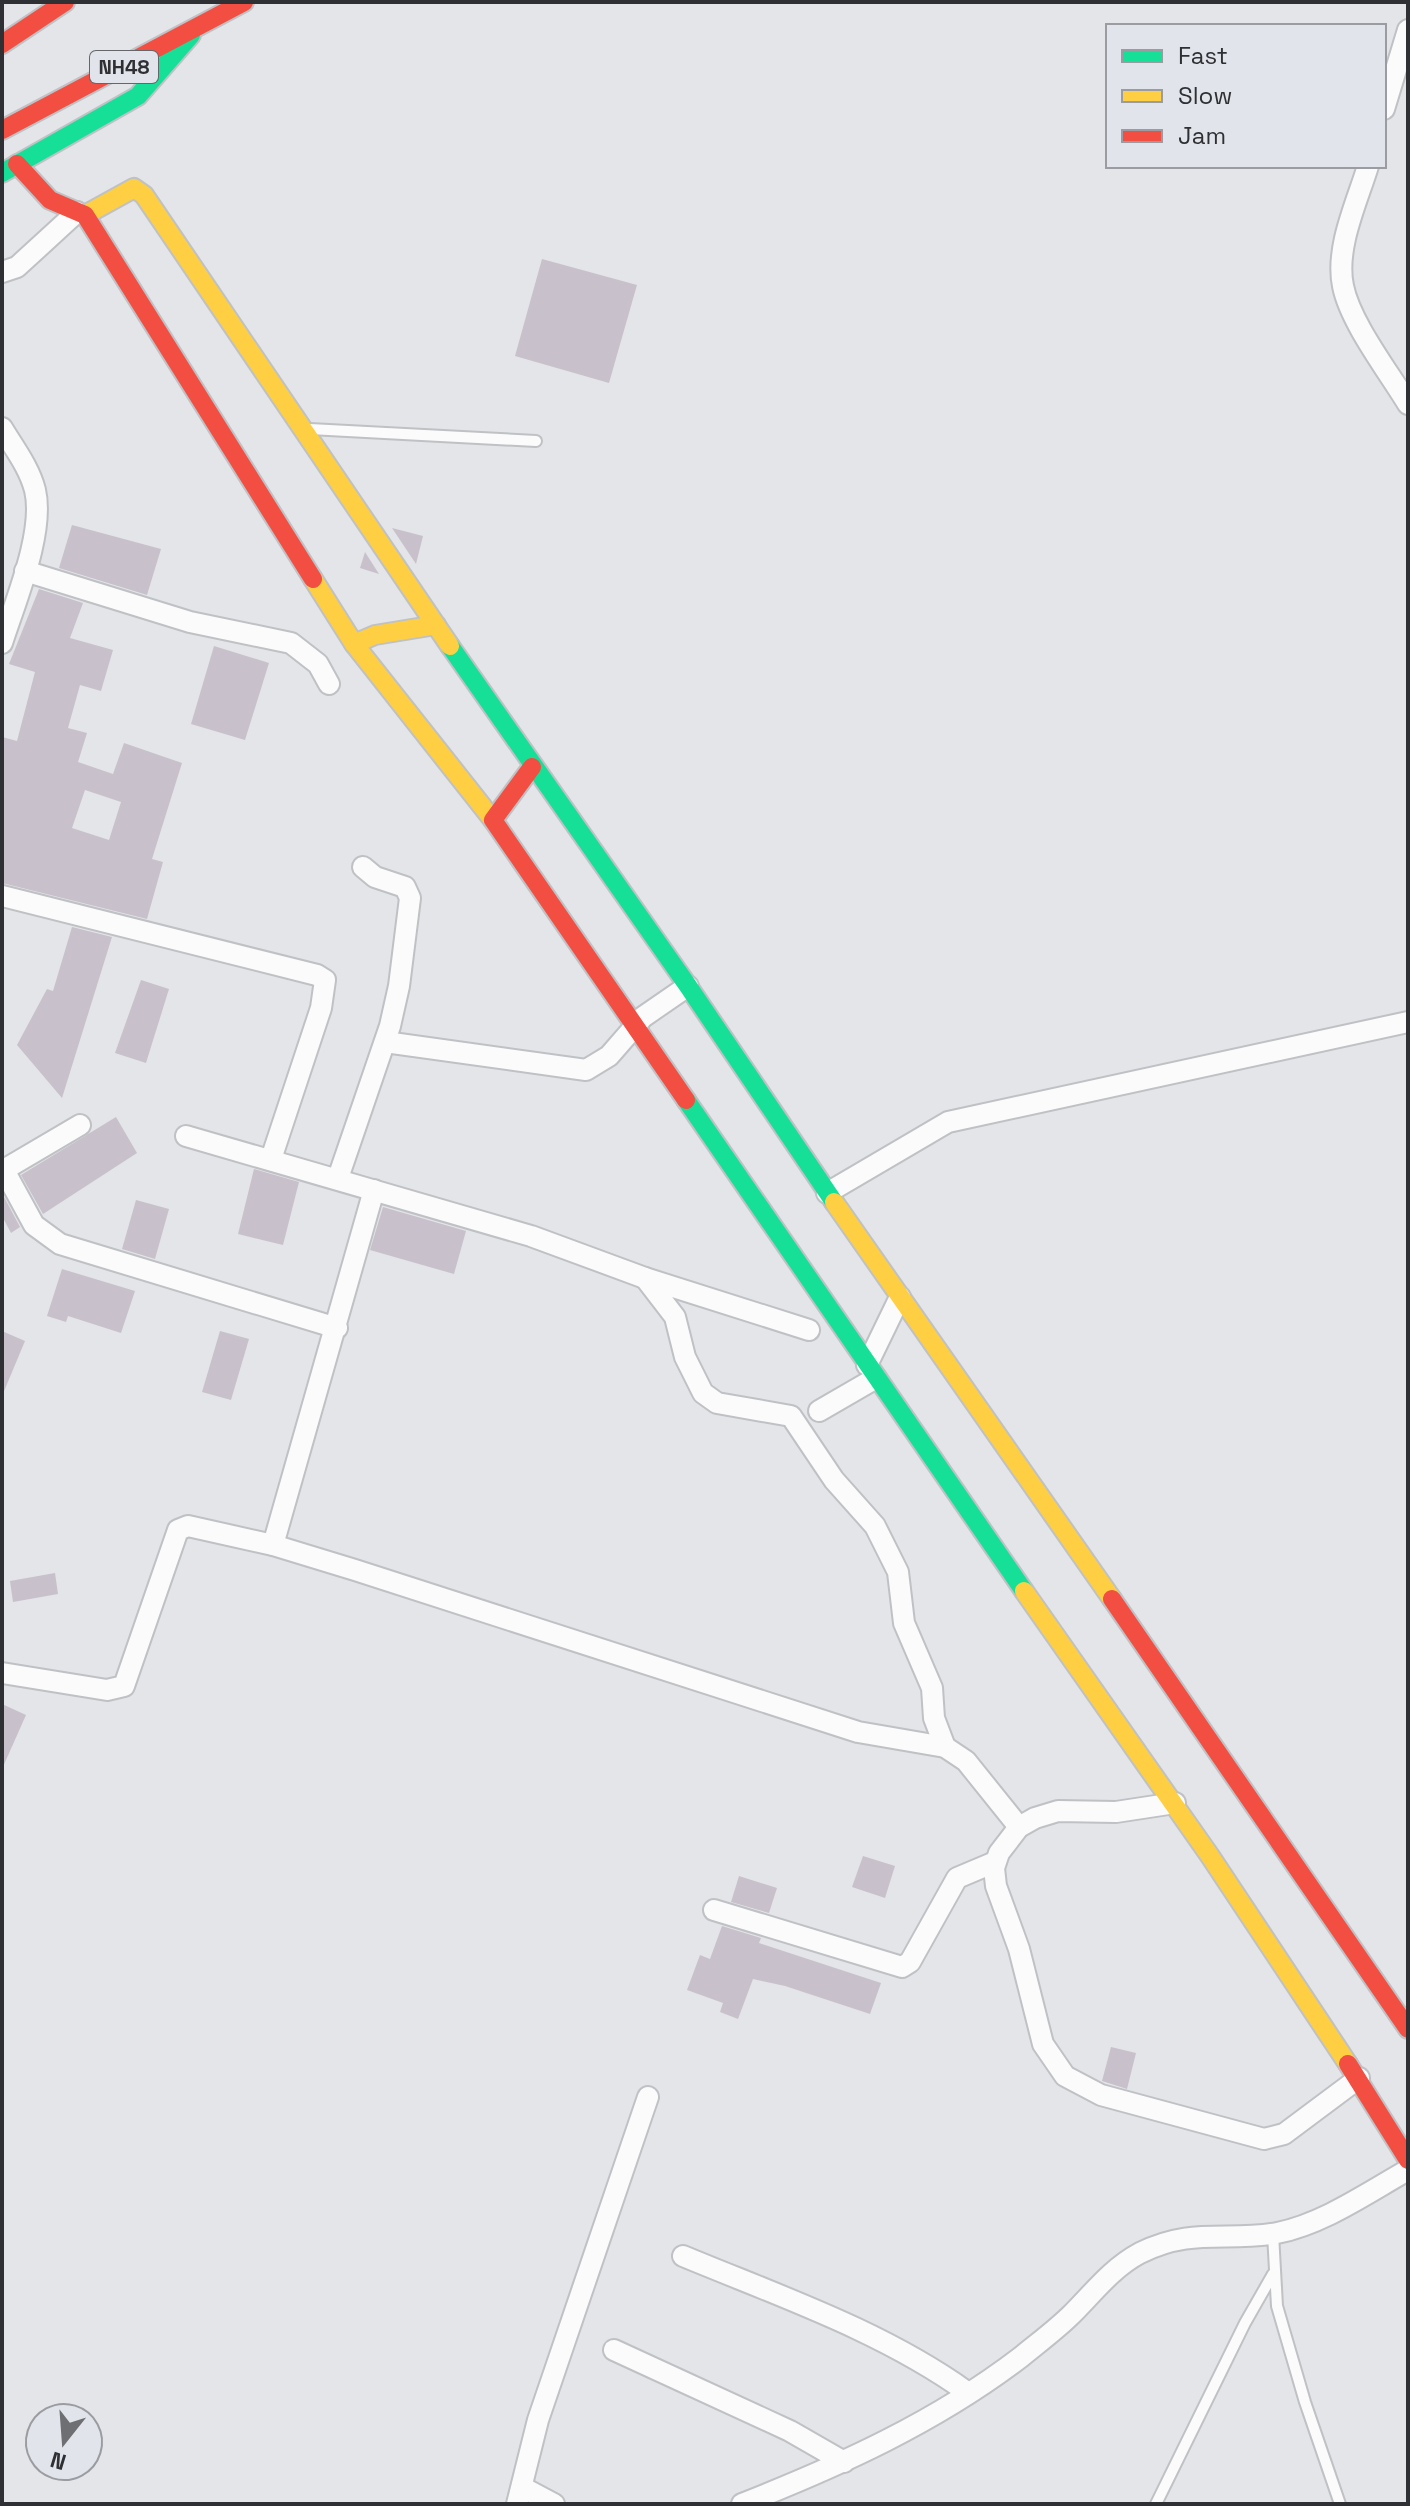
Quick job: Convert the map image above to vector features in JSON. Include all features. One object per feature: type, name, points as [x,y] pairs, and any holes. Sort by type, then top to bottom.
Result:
[{"type":"main road","points":[[7,37],[65,2]]},
{"type":"main road","name":"NH48","points":[[2,130],[244,2]]},
{"type":"main road","points":[[195,30],[138,96],[10,168],[48,199],[81,213],[354,644],[493,820],[872,1372],[1175,1803],[1359,2078],[1408,2160]]},
{"type":"main road","points":[[81,213],[134,188],[144,195],[532,767],[688,986],[827,1193],[1250,1795],[1408,2029]]},
{"type":"main road","points":[[354,644],[375,635],[436,625]]},
{"type":"main road","points":[[493,820],[532,767]]},
{"type":"street","points":[[1386,102],[1408,30]]},
{"type":"street","points":[[1367,168],[1344,248],[1343,285],[1352,309],[1408,404]]},
{"type":"street","points":[[2,272],[17,267],[81,213]]},
{"type":"street","points":[[2,428],[28,472],[35,492],[35,517],[25,571],[2,643]]},
{"type":"street","points":[[25,571],[190,622],[291,643],[318,664],[329,684]]},
{"type":"street","points":[[338,1178],[385,1042],[399,986],[410,895],[405,887],[375,877],[363,867]]},
{"type":"street","points":[[2,896],[325,980],[321,1008],[271,1159]]},
{"type":"street","points":[[385,1042],[586,1070],[609,1056],[635,1025],[688,986]]},
{"type":"street","points":[[827,1193],[948,1122],[1408,1022]]},
{"type":"street","points":[[80,1125],[3,1170],[34,1225],[60,1244],[337,1328]]},
{"type":"street","points":[[186,1136],[531,1236],[645,1278],[809,1330]]},
{"type":"street","points":[[273,1545],[374,1190]]},
{"type":"street","points":[[645,1278],[675,1317],[685,1357],[703,1393],[717,1403],[791,1416],[819,1411],[872,1372],[900,1297]]},
{"type":"street","points":[[808,1438],[819,1411]]},
{"type":"street","points":[[791,1416],[834,1480],[875,1526],[898,1572],[904,1623],[932,1688],[934,1718],[945,1747]]},
{"type":"street","points":[[2,1673],[107,1690],[122,1687],[129,1678],[167,1553],[178,1530],[188,1526],[273,1545],[858,1732],[945,1747],[966,1761],[1019,1827]]},
{"type":"street","points":[[714,1910],[902,1967],[910,1962],[957,1878],[995,1862],[1019,1827],[1058,1811],[1116,1812],[1175,1803]]},
{"type":"street","points":[[995,1862],[996,1886],[1019,1949],[1043,2044],[1058,2068],[1078,2086],[1264,2139],[1284,2134],[1359,2078]]},
{"type":"street","points":[[554,2504],[519,2496],[538,2420],[648,2097]]},
{"type":"street","points":[[742,2504],[844,2462],[911,2429],[1020,2358],[1069,2317],[1114,2271],[1142,2253],[1193,2236],[1273,2234],[1321,2218],[1408,2170]]},
{"type":"street","points":[[683,2256],[869,2335],[926,2364],[967,2392]]},
{"type":"street","points":[[614,2350],[790,2431],[844,2462]]},
{"type":"lane","points":[[304,429],[536,441]]},
{"type":"lane","points":[[1273,2234],[1277,2306],[1340,2504]]},
{"type":"lane","points":[[1156,2504],[1245,2323],[1274,2273]]},
{"type":"building","points":[[542,259],[637,285],[609,383],[515,356]]},
{"type":"building","points":[[72,525],[161,549],[147,595],[59,568]]},
{"type":"building","points":[[392,528],[423,536],[416,564]]},
{"type":"building","points":[[365,552],[379,574],[360,568]]},
{"type":"building","points":[[39,589],[83,603],[70,638],[113,650],[101,691],[80,685],[68,728],[87,733],[78,762],[113,774],[124,743],[182,763],[152,859],[163,862],[147,919],[2,883],[2,737],[17,741],[35,672],[9,664]],"holes":[[[85,790],[121,802],[109,840],[72,828]]]},
{"type":"building","points":[[214,646],[269,663],[245,740],[191,724]]},
{"type":"building","points":[[72,927],[112,937],[62,1098],[17,1045],[47,989],[53,991]]},
{"type":"building","points":[[141,980],[169,989],[146,1063],[115,1053]]},
{"type":"building","points":[[116,1117],[137,1153],[43,1214],[21,1175]]},
{"type":"building","points":[[254,1169],[299,1182],[283,1245],[238,1234]]},
{"type":"building","points":[[2,1193],[20,1227],[11,1233],[2,1216]]},
{"type":"building","points":[[136,1200],[169,1209],[155,1259],[122,1249]]},
{"type":"building","points":[[383,1207],[466,1231],[454,1274],[370,1250]]},
{"type":"building","points":[[62,1269],[135,1291],[121,1333],[68,1316],[66,1322],[47,1316]]},
{"type":"building","points":[[2,1331],[25,1341],[2,1396]]},
{"type":"building","points":[[220,1331],[249,1339],[231,1400],[202,1392]]},
{"type":"building","points":[[55,1573],[58,1594],[13,1602],[10,1581]]},
{"type":"building","points":[[2,1704],[26,1715],[2,1769]]},
{"type":"building","points":[[863,1856],[895,1866],[885,1898],[852,1887]]},
{"type":"building","points":[[739,1876],[777,1888],[769,1913],[731,1902]]},
{"type":"building","points":[[722,1926],[761,1938],[759,1943],[881,1983],[870,2014],[785,1986],[753,1979],[738,2019],[720,2012],[723,2003],[687,1990],[700,1955],[710,1959]]},
{"type":"building","points":[[1111,2047],[1136,2053],[1127,2089],[1102,2081]]},
{"type":"traffic: fast","points":[[2,173],[138,96],[191,35]]},
{"type":"traffic: fast","points":[[450,646],[688,986],[834,1202]]},
{"type":"traffic: fast","points":[[686,1100],[1024,1591]]},
{"type":"traffic: slow","points":[[85,215],[134,188],[144,195],[450,646]]},
{"type":"traffic: slow","points":[[313,579],[354,644],[493,820]]},
{"type":"traffic: slow","points":[[354,644],[375,635],[436,625]]},
{"type":"traffic: slow","points":[[834,1202],[1112,1599]]},
{"type":"traffic: slow","points":[[1024,1591],[1210,1856],[1348,2064]]},
{"type":"traffic: jam","points":[[2,44],[65,2]]},
{"type":"traffic: jam","points":[[2,130],[244,2]]},
{"type":"traffic: jam","points":[[17,164],[50,200],[85,215],[313,579]]},
{"type":"traffic: jam","points":[[532,767],[493,820],[686,1100]]},
{"type":"traffic: jam","points":[[1112,1599],[1408,2029]]},
{"type":"traffic: jam","points":[[1348,2064],[1408,2160]]}]
